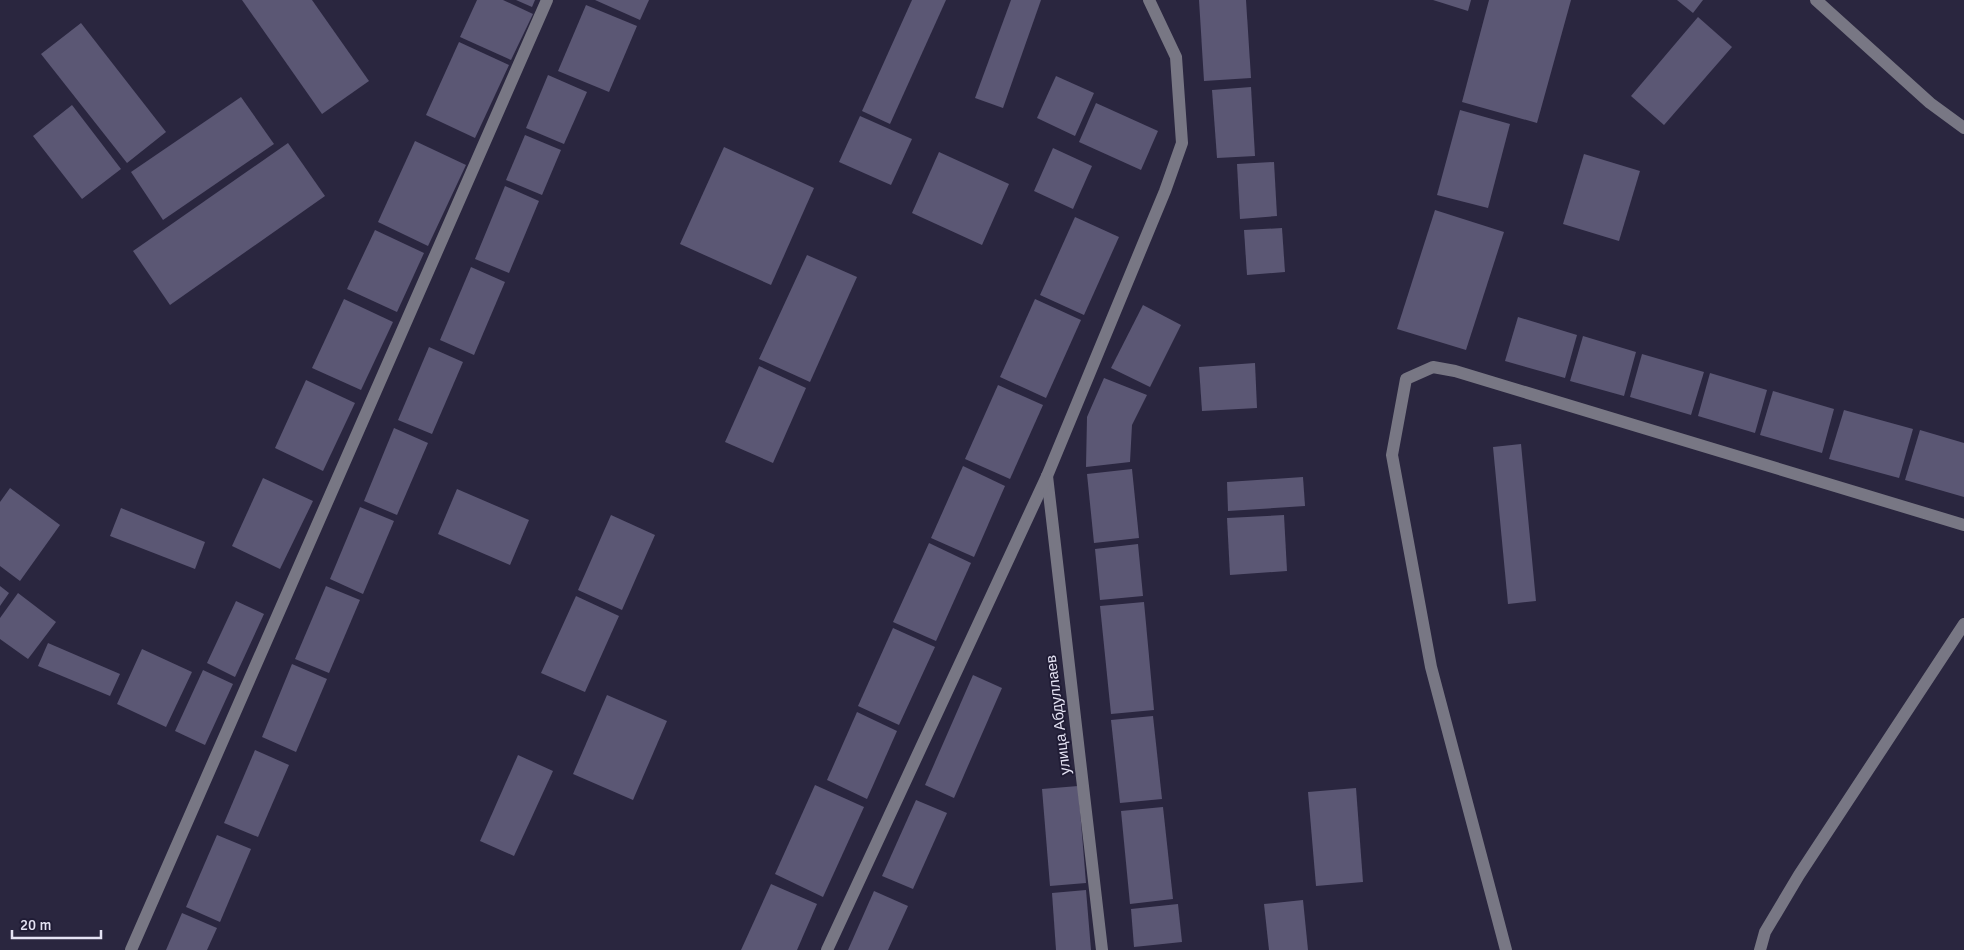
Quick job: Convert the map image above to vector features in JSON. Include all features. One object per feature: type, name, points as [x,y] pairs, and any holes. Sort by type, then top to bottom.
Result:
[{"type":"street","points":[[131,950],[547,0]]},
{"type":"street","points":[[827,950],[1046,476],[1165,191],[1182,143],[1176,57],[1149,0]]},
{"type":"street","points":[[1816,0],[1930,103],[1964,128]]},
{"type":"street","points":[[1506,950],[1431,667],[1392,455],[1406,379],[1433,367],[1455,371],[1964,525]]},
{"type":"street","name":"улица Абдуллаев","points":[[1046,476],[1102,950]]},
{"type":"street","points":[[1760,950],[1765,932],[1799,875],[1964,624]]},
{"type":"building","points":[[242,0],[312,0],[369,81],[322,114]]},
{"type":"building","points":[[477,0],[503,0],[533,14],[511,60],[460,37]]},
{"type":"building","points":[[516,0],[535,0],[532,7]]},
{"type":"building","points":[[595,0],[649,0],[640,20]]},
{"type":"building","points":[[912,0],[946,0],[890,124],[862,111]]},
{"type":"building","points":[[1011,0],[1041,0],[1003,108],[975,98]]},
{"type":"building","points":[[1199,0],[1246,0],[1251,78],[1204,81]]},
{"type":"building","points":[[1433,0],[1471,0],[1468,11]]},
{"type":"building","points":[[1489,0],[1571,0],[1537,123],[1462,102]]},
{"type":"building","points":[[1677,0],[1703,0],[1693,13]]},
{"type":"building","points":[[586,5],[637,26],[609,92],[558,71]]},
{"type":"building","points":[[1698,17],[1732,47],[1664,125],[1631,96]]},
{"type":"building","points":[[81,23],[166,132],[127,163],[41,54]]},
{"type":"building","points":[[459,42],[509,65],[475,138],[426,115]]},
{"type":"building","points":[[548,75],[587,92],[564,144],[526,128]]},
{"type":"building","points":[[1056,76],[1094,93],[1075,136],[1037,118]]},
{"type":"building","points":[[1251,87],[1255,156],[1217,158],[1212,90]]},
{"type":"building","points":[[241,97],[274,144],[163,220],[131,172]]},
{"type":"building","points":[[1096,103],[1158,131],[1141,170],[1079,142]]},
{"type":"building","points":[[72,105],[121,169],[82,199],[33,136]]},
{"type":"building","points":[[1460,110],[1510,124],[1488,208],[1437,195]]},
{"type":"building","points":[[860,116],[912,139],[891,185],[839,162]]},
{"type":"building","points":[[525,135],[561,150],[542,195],[506,180]]},
{"type":"building","points":[[415,141],[466,165],[428,246],[378,222]]},
{"type":"building","points":[[288,143],[325,196],[170,305],[133,251]]},
{"type":"building","points":[[724,147],[814,188],[771,285],[680,244]]},
{"type":"building","points":[[1053,148],[1092,166],[1073,209],[1034,191]]},
{"type":"building","points":[[939,152],[1009,184],[982,245],[912,213]]},
{"type":"building","points":[[1584,154],[1640,171],[1619,241],[1563,224]]},
{"type":"building","points":[[1274,162],[1277,216],[1240,219],[1237,164]]},
{"type":"building","points":[[505,186],[539,201],[509,273],[475,259]]},
{"type":"building","points":[[1435,210],[1504,232],[1466,350],[1397,329]]},
{"type":"building","points":[[1075,217],[1119,237],[1084,315],[1040,295]]},
{"type":"building","points":[[1282,228],[1285,272],[1247,275],[1244,230]]},
{"type":"building","points":[[375,230],[424,253],[397,312],[347,289]]},
{"type":"building","points":[[807,255],[857,277],[810,382],[759,359]]},
{"type":"building","points":[[471,267],[505,282],[474,355],[440,340]]},
{"type":"building","points":[[344,299],[393,322],[361,390],[312,368]]},
{"type":"building","points":[[1035,299],[1081,320],[1046,398],[1000,377]]},
{"type":"building","points":[[1143,305],[1181,325],[1150,387],[1111,368]]},
{"type":"building","points":[[1518,317],[1577,335],[1565,378],[1505,361]]},
{"type":"building","points":[[1583,336],[1636,352],[1624,396],[1570,381]]},
{"type":"building","points":[[429,347],[463,362],[432,434],[398,420]]},
{"type":"building","points":[[1642,354],[1704,372],[1691,415],[1630,397]]},
{"type":"building","points":[[1255,363],[1257,408],[1202,411],[1199,367]]},
{"type":"building","points":[[759,366],[806,388],[773,463],[725,442]]},
{"type":"building","points":[[1710,373],[1767,390],[1755,433],[1698,416]]},
{"type":"building","points":[[1104,378],[1147,395],[1132,425],[1130,462],[1086,467],[1087,417]]},
{"type":"building","points":[[306,380],[355,403],[323,471],[275,448]]},
{"type":"building","points":[[998,385],[1043,405],[1010,479],[965,459]]},
{"type":"building","points":[[1773,391],[1834,409],[1822,453],[1760,435]]},
{"type":"building","points":[[1844,410],[1913,429],[1899,478],[1829,459]]},
{"type":"building","points":[[394,428],[428,443],[397,515],[364,501]]},
{"type":"building","points":[[1920,430],[1964,443],[1964,497],[1905,480]]},
{"type":"building","points":[[1521,444],[1536,601],[1508,604],[1493,447]]},
{"type":"building","points":[[963,466],[1005,486],[974,557],[931,538]]},
{"type":"building","points":[[1132,469],[1139,538],[1094,543],[1087,474]]},
{"type":"building","points":[[1303,477],[1305,506],[1228,511],[1227,482]]},
{"type":"building","points":[[263,478],[313,501],[280,569],[232,546]]},
{"type":"building","points":[[10,488],[60,525],[20,581],[0,566],[0,502]]},
{"type":"building","points":[[457,489],[529,520],[510,565],[438,534]]},
{"type":"building","points":[[360,507],[394,521],[363,594],[330,579]]},
{"type":"building","points":[[121,508],[205,542],[195,569],[110,536]]},
{"type":"building","points":[[611,515],[655,535],[622,610],[578,590]]},
{"type":"building","points":[[1284,515],[1287,571],[1230,575],[1227,518]]},
{"type":"building","points":[[929,543],[971,563],[936,641],[893,622]]},
{"type":"building","points":[[1138,544],[1143,596],[1100,600],[1095,549]]},
{"type":"building","points":[[0,586],[9,593],[0,606]]},
{"type":"building","points":[[326,586],[360,600],[329,673],[295,659]]},
{"type":"building","points":[[18,593],[56,622],[28,659],[0,639],[0,618]]},
{"type":"building","points":[[576,596],[619,616],[585,692],[541,673]]},
{"type":"building","points":[[236,601],[264,614],[235,677],[207,663]]},
{"type":"building","points":[[1144,602],[1154,710],[1111,714],[1100,606]]},
{"type":"building","points":[[893,628],[935,647],[899,725],[858,706]]},
{"type":"building","points":[[48,643],[120,674],[110,696],[38,666]]},
{"type":"building","points":[[142,649],[192,672],[166,727],[117,704]]},
{"type":"building","points":[[292,664],[327,679],[296,752],[262,737]]},
{"type":"building","points":[[203,670],[233,684],[205,745],[175,731]]},
{"type":"building","points":[[973,675],[1002,688],[954,798],[925,785]]},
{"type":"building","points":[[607,695],[667,721],[633,800],[573,774]]},
{"type":"building","points":[[857,712],[897,731],[867,799],[827,780]]},
{"type":"building","points":[[1153,716],[1162,799],[1120,803],[1111,720]]},
{"type":"building","points":[[255,750],[289,765],[258,837],[224,823]]},
{"type":"building","points":[[518,755],[553,771],[514,856],[480,841]]},
{"type":"building","points":[[815,785],[864,807],[823,897],[775,874]]},
{"type":"building","points":[[1078,786],[1086,883],[1050,886],[1042,789]]},
{"type":"building","points":[[1356,788],[1363,882],[1316,886],[1308,792]]},
{"type":"building","points":[[916,800],[947,813],[913,889],[882,876]]},
{"type":"building","points":[[1163,807],[1173,899],[1130,904],[1121,811]]},
{"type":"building","points":[[217,835],[251,849],[220,922],[186,907]]},
{"type":"building","points":[[771,884],[817,904],[797,950],[741,950]]},
{"type":"building","points":[[1086,890],[1091,950],[1056,950],[1052,893]]},
{"type":"building","points":[[874,891],[908,906],[888,950],[848,950]]},
{"type":"building","points":[[1303,900],[1308,950],[1269,950],[1264,904]]},
{"type":"building","points":[[1178,904],[1182,942],[1134,947],[1131,909]]},
{"type":"building","points":[[182,913],[217,928],[207,950],[166,950]]}]
